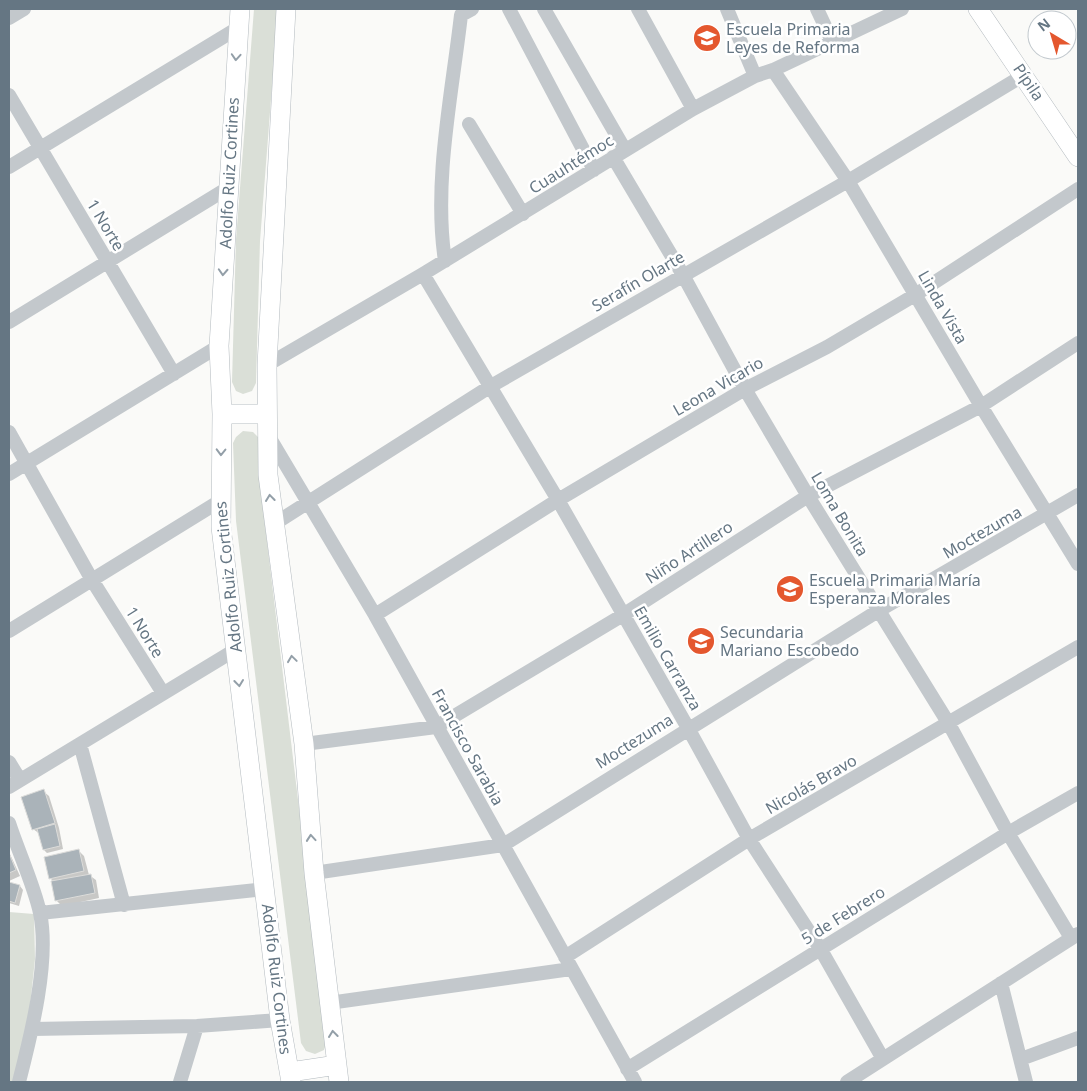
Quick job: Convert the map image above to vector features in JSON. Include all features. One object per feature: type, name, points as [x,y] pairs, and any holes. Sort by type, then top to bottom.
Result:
[{"type":"main road","name":"Adolfo Ruiz Cortines","points":[[240,9],[220,346],[222,414],[220,527],[266,889],[280,1020],[291,1077]]},
{"type":"main road","points":[[286,9],[267,365],[268,475],[304,744],[314,873],[338,1074],[291,1077]]},
{"type":"main road","name":"Pípila","points":[[978,9],[1078,157]]},
{"type":"main road","points":[[222,414],[267,423]]},
{"type":"street","points":[[9,18],[24,9]]},
{"type":"street","points":[[509,9],[594,170]]},
{"type":"street","name":"Loma Bonita","points":[[544,9],[683,275],[745,389],[808,496],[948,724],[1008,833],[1075,936]]},
{"type":"street","points":[[638,9],[693,109]]},
{"type":"street","points":[[727,9],[755,76]]},
{"type":"street","points":[[817,9],[832,41]]},
{"type":"street","name":"Cuauhtémoc","points":[[267,365],[524,214],[693,109],[755,76],[773,70],[902,9]]},
{"type":"street","points":[[445,261],[440,229],[440,194],[466,12]]},
{"type":"street","points":[[9,167],[238,28]]},
{"type":"street","name":"Linda Vista","points":[[773,70],[848,181],[981,406],[1078,564]]},
{"type":"street","name":"Serafín Olarte","points":[[274,524],[491,386],[848,181],[1024,75]]},
{"type":"street","name":"1 Norte","points":[[9,95],[174,374]]},
{"type":"street","points":[[469,124],[524,214]]},
{"type":"street","points":[[9,322],[228,188]]},
{"type":"street","name":"Leona Vicario","points":[[375,615],[558,500],[745,389],[827,347],[915,295],[1078,189]]},
{"type":"street","name":"Emilio Carranza","points":[[423,274],[558,500],[749,839],[821,950],[883,1059]]},
{"type":"street","name":"Niño Artillero","points":[[304,744],[436,727],[623,615],[808,496],[981,406],[1078,343]]},
{"type":"street","points":[[9,474],[220,346]]},
{"type":"street","name":"Francisco Sarabia","points":[[267,423],[308,503],[375,615],[634,1082]]},
{"type":"street","name":"1 Norte","points":[[9,432],[92,580],[163,693]]},
{"type":"street","name":"Moctezuma","points":[[314,873],[503,845],[878,611],[1078,495]]},
{"type":"street","points":[[9,631],[220,501]]},
{"type":"street","name":"Nicolás Bravo","points":[[329,1002],[568,963],[749,839],[1078,647]]},
{"type":"street","points":[[9,762],[14,783],[235,650]]},
{"type":"street","points":[[80,744],[124,905]]},
{"type":"street","name":"5 de Febrero","points":[[628,1069],[1008,833],[1078,793]]},
{"type":"street","points":[[9,823],[40,913],[42,957],[33,1029],[19,1082]]},
{"type":"street","points":[[40,913],[266,889]]},
{"type":"street","points":[[847,1082],[1075,936]]},
{"type":"street","points":[[1001,983],[1026,1082]]},
{"type":"street","points":[[33,1029],[196,1026],[280,1020]]},
{"type":"street","points":[[180,1082],[196,1026]]},
{"type":"street","points":[[1021,1060],[1078,1038]]},
{"type":"shaded area","points":[[254,9],[278,9],[260,241],[256,383],[252,391],[243,394],[236,391],[232,382],[236,239]]},
{"type":"shaded area","points":[[243,431],[253,432],[259,438],[262,500],[327,1041],[324,1050],[315,1054],[306,1051],[301,1043],[236,521],[233,443],[236,437]]},
{"type":"shaded area","points":[[9,912],[34,914],[35,959],[28,1025],[13,1082],[9,1082]]},
{"type":"building","points":[[44,789],[55,823],[32,830],[21,797]]},
{"type":"building","points":[[55,824],[60,846],[43,850],[37,829]]},
{"type":"building","points":[[79,849],[84,871],[49,879],[44,857]]},
{"type":"building","points":[[9,853],[16,870],[9,873]]},
{"type":"building","points":[[91,874],[95,893],[55,901],[51,881]]},
{"type":"building","points":[[9,882],[20,885],[15,903],[9,901]]},
{"type":"place","name":"Escuela Primaria Leyes de Reforma","points":[[707,38]]},
{"type":"place","name":"Escuela Primaria María Esperanza Morales","points":[[790,589]]},
{"type":"place","name":"Secundaria Mariano Escobedo","points":[[701,641]]}]
